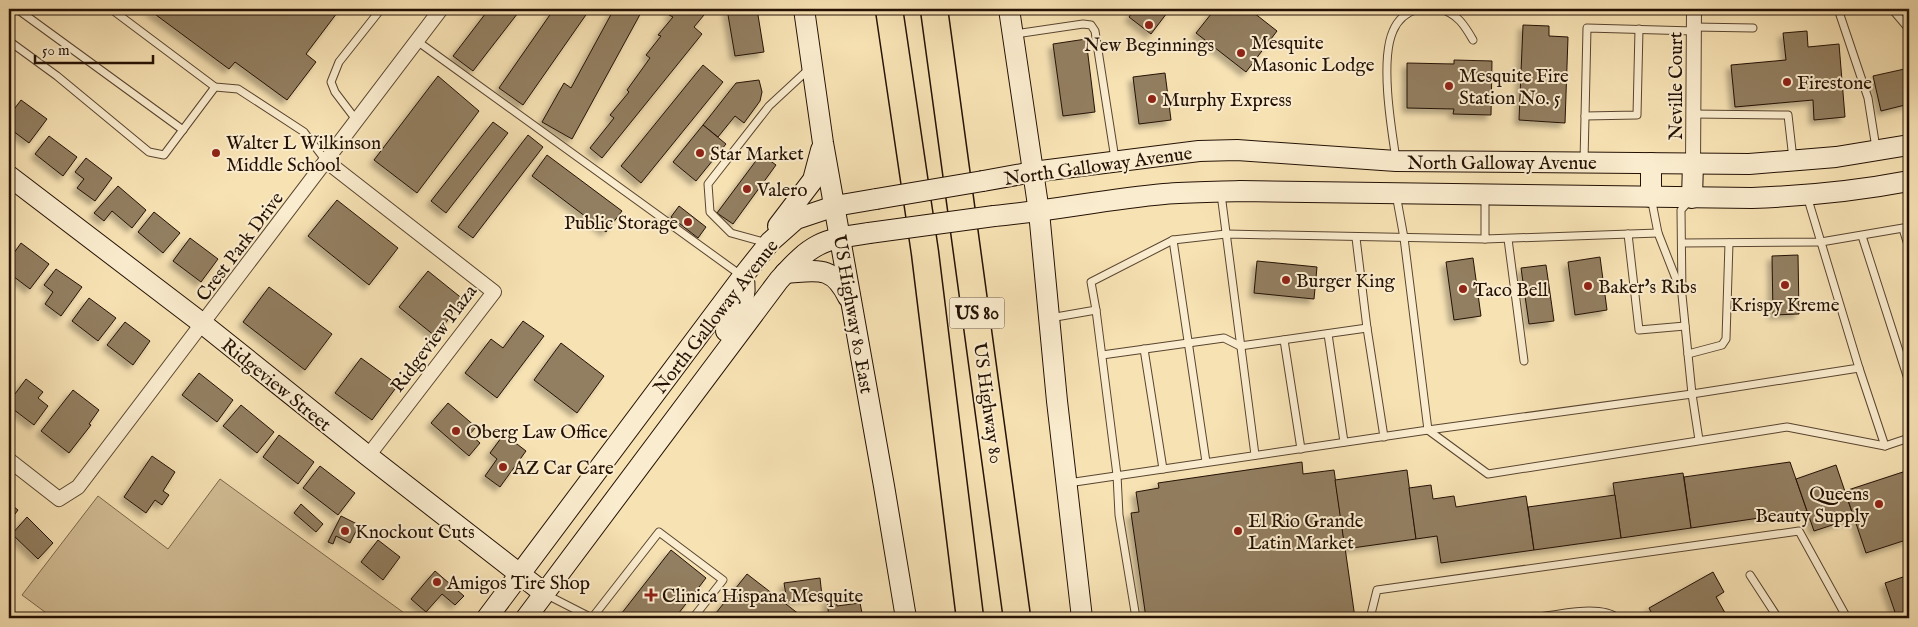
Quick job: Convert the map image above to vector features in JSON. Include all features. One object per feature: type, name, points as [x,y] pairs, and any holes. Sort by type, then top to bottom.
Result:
[{"type":"highway","name":"US 80","points":[[888,9],[925,253],[970,618]]},
{"type":"highway","name":"US Highway 80","points":[[934,9],[1017,618]]},
{"type":"main road","name":"US Highway 80 East","points":[[804,9],[823,144],[906,618]]},
{"type":"main road","points":[[1009,9],[1038,212],[1082,618]]},
{"type":"main road","points":[[762,250],[784,215],[813,180],[823,144]]},
{"type":"main road","name":"North Galloway Avenue","points":[[487,618],[762,250],[796,219],[835,206],[1033,172],[1199,151],[1237,150],[1396,161],[1749,164],[1793,161],[1909,145]]},
{"type":"main road","points":[[1396,161],[1396,193]]},
{"type":"main road","points":[[1651,163],[1651,197]]},
{"type":"main road","points":[[1692,198],[1693,163]]},
{"type":"main road","name":"Ridgeview Street","points":[[9,176],[203,324],[544,593]]},
{"type":"main road","name":"North Galloway Avenue","points":[[526,618],[784,274],[810,248],[840,237],[1162,194],[1220,192],[1396,193],[1692,198],[1807,196],[1909,181]]},
{"type":"main road","points":[[784,274],[823,272],[835,276],[853,308]]},
{"type":"main road","points":[[686,404],[690,381],[730,326],[742,304],[745,284],[743,276]]},
{"type":"street","name":"Crest Park Drive","points":[[9,460],[59,499],[78,487],[441,9]]},
{"type":"street","name":"Neville Court","points":[[1693,163],[1694,9]]},
{"type":"street","name":"Ridgeview Plaza","points":[[326,161],[494,292],[368,456]]},
{"type":"lane","points":[[17,9],[183,130]]},
{"type":"lane","points":[[111,9],[215,87],[238,89],[304,132],[326,161]]},
{"type":"lane","points":[[357,121],[335,92],[331,82],[339,62],[381,9]]},
{"type":"lane","points":[[1396,161],[1388,111],[1388,49],[1393,31],[1403,15],[1418,9]]},
{"type":"lane","points":[[1440,9],[1448,10],[1457,17],[1473,40]]},
{"type":"lane","points":[[1838,9],[1868,98],[1876,151]]},
{"type":"lane","points":[[1892,9],[1909,30]]},
{"type":"lane","points":[[1013,35],[1083,24],[1091,25],[1095,31],[1115,162]]},
{"type":"lane","points":[[1584,162],[1587,28],[1753,28]]},
{"type":"lane","points":[[1585,116],[1637,115],[1639,29]]},
{"type":"lane","points":[[9,41],[57,76],[149,152],[164,155],[215,87]]},
{"type":"lane","points":[[417,41],[743,276]]},
{"type":"lane","points":[[762,250],[731,233],[710,212],[708,184],[769,106],[812,66]]},
{"type":"lane","points":[[1693,114],[1788,114],[1793,161]]},
{"type":"lane","points":[[1220,192],[1254,455]]},
{"type":"lane","points":[[1396,193],[1404,238],[1428,430],[1488,474],[1787,427],[1885,446],[1909,438]]},
{"type":"lane","points":[[1484,239],[1485,194]]},
{"type":"lane","points":[[1807,196],[1858,368],[1885,446]]},
{"type":"lane","points":[[1651,197],[1658,234],[1682,295]]},
{"type":"lane","points":[[1692,198],[1681,210],[1682,295],[1692,394],[1699,440]]},
{"type":"lane","points":[[1682,243],[1821,242],[1906,228],[1909,248]]},
{"type":"lane","points":[[1136,618],[1119,515],[1117,475],[1091,282],[1173,240],[1226,234],[1484,239],[1658,234]]},
{"type":"lane","points":[[1628,234],[1639,330],[1685,326]]},
{"type":"lane","points":[[1862,236],[1909,382]]},
{"type":"lane","points":[[1356,238],[1384,437]]},
{"type":"lane","points":[[1508,238],[1524,361]]},
{"type":"lane","points":[[1173,240],[1206,462]]},
{"type":"lane","points":[[1688,354],[1722,345],[1726,339],[1728,244]]},
{"type":"lane","points":[[1048,318],[1096,310]]},
{"type":"lane","points":[[1102,355],[1224,338],[1240,346],[1368,328]]},
{"type":"lane","points":[[1328,334],[1344,442]]},
{"type":"lane","points":[[1284,340],[1301,449]]},
{"type":"lane","points":[[1144,349],[1163,469]]},
{"type":"lane","points":[[1068,483],[1428,430],[1692,394],[1858,368]]},
{"type":"lane","points":[[1370,618],[1377,590],[1799,531],[1847,618]]},
{"type":"lane","points":[[544,593],[592,618],[659,532],[723,580],[693,618]]},
{"type":"lane","points":[[1750,576],[1778,618]]},
{"type":"lane","points":[[1534,618],[1561,616],[1588,610],[1614,615],[1617,618]]},
{"type":"shaded area","points":[[220,479],[411,618],[53,618],[22,595],[98,496],[168,549]]},
{"type":"building","points":[[148,9],[340,9],[306,54],[316,62],[287,100],[235,62],[229,69]]},
{"type":"building","points":[[489,9],[521,9],[473,71],[453,56]]},
{"type":"building","points":[[554,9],[568,9],[572,12],[574,9],[590,9],[523,105],[499,88]]},
{"type":"building","points":[[614,9],[643,9],[572,139],[542,122],[564,83],[571,88]]},
{"type":"building","points":[[674,9],[697,9],[704,15],[694,27],[702,34],[602,158],[590,148],[614,118],[610,115],[629,92],[627,90],[650,58],[646,55],[661,36],[658,35],[673,17],[669,15]]},
{"type":"building","points":[[727,9],[757,9],[764,52],[735,56]]},
{"type":"building","name":"New Beginnings","points":[[1132,9],[1170,9],[1151,34],[1129,17],[1134,10]]},
{"type":"building","name":"Mesquite Masonic Lodge","points":[[1215,9],[1249,9],[1277,31],[1246,72],[1196,33]]},
{"type":"building","points":[[1523,25],[1549,26],[1549,36],[1568,37],[1565,123],[1519,120]]},
{"type":"building","name":"Firestone","points":[[1807,31],[1808,47],[1839,44],[1845,117],[1814,120],[1813,100],[1735,107],[1731,65],[1786,60],[1783,33]]},
{"type":"building","points":[[1086,39],[1095,112],[1063,116],[1053,44]]},
{"type":"building","name":"Mesquite Fire Station No. 5","points":[[1454,60],[1492,61],[1491,115],[1453,114],[1454,109],[1407,108],[1407,63],[1454,64]]},
{"type":"building","points":[[703,65],[723,82],[641,183],[621,166]]},
{"type":"building","points":[[1909,68],[1909,104],[1881,111],[1873,76]]},
{"type":"building","name":"Murphy Express","points":[[1165,73],[1171,120],[1139,124],[1133,77]]},
{"type":"building","points":[[438,76],[479,111],[417,193],[374,160]]},
{"type":"building","points":[[759,80],[762,92],[760,101],[744,123],[735,116],[718,137],[703,125],[736,83]]},
{"type":"building","points":[[21,100],[47,119],[29,143],[9,128],[9,116]]},
{"type":"building","points":[[493,122],[508,133],[446,213],[431,201]]},
{"type":"building","name":"Star Market","points":[[703,125],[726,144],[696,181],[673,162]]},
{"type":"building","points":[[528,135],[543,147],[473,238],[458,227]]},
{"type":"building","points":[[49,136],[77,157],[63,176],[35,154]]},
{"type":"building","name":"Valero","points":[[761,154],[776,165],[733,224],[717,213]]},
{"type":"building","points":[[547,155],[622,211],[606,232],[532,176]]},
{"type":"building","points":[[86,158],[112,178],[95,201],[77,188],[84,179],[75,172]]},
{"type":"building","points":[[118,186],[146,210],[132,228],[112,211],[104,221],[94,213]]},
{"type":"building","points":[[337,200],[398,248],[369,285],[308,236]]},
{"type":"building","name":"Public Storage","points":[[679,206],[706,227],[698,238],[671,217]]},
{"type":"building","points":[[154,212],[180,233],[163,253],[138,232]]},
{"type":"building","points":[[190,238],[218,259],[201,282],[173,261]]},
{"type":"building","points":[[21,243],[49,264],[30,289],[9,273],[9,260]]},
{"type":"building","name":"Krispy Kreme","points":[[1798,255],[1799,314],[1773,315],[1772,256]]},
{"type":"building","name":"Baker's Ribs","points":[[1600,257],[1607,310],[1575,315],[1568,262]]},
{"type":"building","name":"Taco Bell","points":[[1473,258],[1481,316],[1454,320],[1446,262]]},
{"type":"building","name":"Burger King","points":[[1257,261],[1317,267],[1314,299],[1254,293]]},
{"type":"building","points":[[1546,265],[1554,321],[1529,324],[1521,268]]},
{"type":"building","points":[[56,269],[82,287],[61,316],[45,304],[53,292],[44,285]]},
{"type":"building","points":[[428,271],[464,300],[435,336],[399,307]]},
{"type":"building","points":[[269,287],[332,334],[305,370],[243,322]]},
{"type":"building","points":[[89,298],[116,318],[98,341],[72,321]]},
{"type":"building","points":[[523,321],[544,336],[497,398],[465,373],[491,339],[503,348]]},
{"type":"building","points":[[125,322],[150,341],[133,365],[107,345]]},
{"type":"building","points":[[561,343],[604,376],[577,413],[534,380]]},
{"type":"building","points":[[361,358],[398,385],[372,420],[335,393]]},
{"type":"building","points":[[199,373],[233,400],[217,422],[182,395]]},
{"type":"building","points":[[26,379],[43,392],[38,398],[48,406],[34,425],[9,406],[9,402]]},
{"type":"building","points":[[73,390],[99,410],[89,424],[91,425],[69,453],[41,431]]},
{"type":"building","name":"Oberg Law Office","points":[[448,403],[476,427],[470,434],[480,443],[469,456],[431,423]]},
{"type":"building","points":[[241,405],[274,432],[257,453],[223,426]]},
{"type":"building","name":"AZ Car Care","points":[[504,434],[526,451],[500,487],[485,476],[497,459],[490,453]]},
{"type":"building","points":[[279,435],[314,462],[298,484],[263,457]]},
{"type":"building","points":[[152,456],[175,472],[163,491],[169,495],[162,505],[155,500],[146,513],[124,497]]},
{"type":"building","name":"El Rio Grande Latin Market","points":[[1302,462],[1303,474],[1334,470],[1355,618],[1146,618],[1131,513],[1139,512],[1136,492],[1159,488],[1158,483]]},
{"type":"building","points":[[1790,462],[1807,511],[1691,528],[1684,477]]},
{"type":"building","points":[[1836,465],[1854,518],[1814,531],[1796,479]]},
{"type":"building","points":[[320,466],[355,493],[338,515],[303,488]]},
{"type":"building","points":[[1407,470],[1416,539],[1345,549],[1335,480]]},
{"type":"building","name":"Queens Beauty Supply","points":[[1906,471],[1909,482],[1909,539],[1866,553],[1845,491]]},
{"type":"building","points":[[1683,473],[1691,528],[1621,538],[1613,483]]},
{"type":"building","points":[[1431,485],[1433,499],[1454,496],[1456,507],[1526,496],[1534,550],[1441,563],[1437,536],[1416,539],[1409,488]]},
{"type":"building","points":[[1615,495],[1621,538],[1534,550],[1528,507]]},
{"type":"building","points":[[9,503],[18,510],[9,522]]},
{"type":"building","points":[[301,504],[323,524],[316,532],[294,513]]},
{"type":"building","name":"Knockout Cuts","points":[[341,516],[359,525],[350,543],[336,536],[333,544],[328,542]]},
{"type":"building","points":[[27,517],[53,543],[38,559],[12,534]]},
{"type":"building","points":[[378,540],[400,557],[383,580],[361,562]]},
{"type":"building","points":[[671,550],[706,578],[675,618],[618,618]]},
{"type":"building","name":"Amigos Tire Shop","points":[[435,571],[464,596],[455,605],[442,594],[426,612],[411,599]]},
{"type":"building","points":[[1713,572],[1724,592],[1716,597],[1728,618],[1654,618],[1649,608]]},
{"type":"building","points":[[747,574],[804,618],[757,618],[752,615],[750,618],[712,618]]},
{"type":"building","points":[[1909,575],[1909,618],[1897,618],[1885,583]]},
{"type":"building","points":[[820,578],[822,596],[787,601],[784,583]]},
{"type":"building","points":[[836,598],[837,606],[860,603],[863,618],[829,618],[827,600]]},
{"type":"place","name":"New Beginnings","points":[[1149,25]]},
{"type":"place","name":"Mesquite Masonic Lodge","points":[[1241,53]]},
{"type":"place","name":"Firestone","points":[[1787,82]]},
{"type":"place","name":"Mesquite Fire Station No. 5","points":[[1449,86]]},
{"type":"place","name":"Murphy Express","points":[[1152,99]]},
{"type":"place","name":"Walter L Wilkinson Middle School","points":[[216,153]]},
{"type":"place","name":"Star Market","points":[[700,153]]},
{"type":"place","name":"Valero","points":[[747,189]]},
{"type":"place","name":"Public Storage","points":[[688,222]]},
{"type":"place","name":"Burger King","points":[[1286,280]]},
{"type":"place","name":"Krispy Kreme","points":[[1785,285]]},
{"type":"place","name":"Baker's Ribs","points":[[1588,286]]},
{"type":"place","name":"Taco Bell","points":[[1463,289]]},
{"type":"place","name":"Oberg Law Office","points":[[456,431]]},
{"type":"place","name":"AZ Car Care","points":[[503,467]]},
{"type":"place","name":"Queens Beauty Supply","points":[[1879,504]]},
{"type":"place","name":"Knockout Cuts","points":[[345,531]]},
{"type":"place","name":"El Rio Grande Latin Market","points":[[1238,531]]},
{"type":"place","name":"Amigos Tire Shop","points":[[437,582]]},
{"type":"place","name":"Clinica Hispana Mesquite","points":[[651,595]]}]
